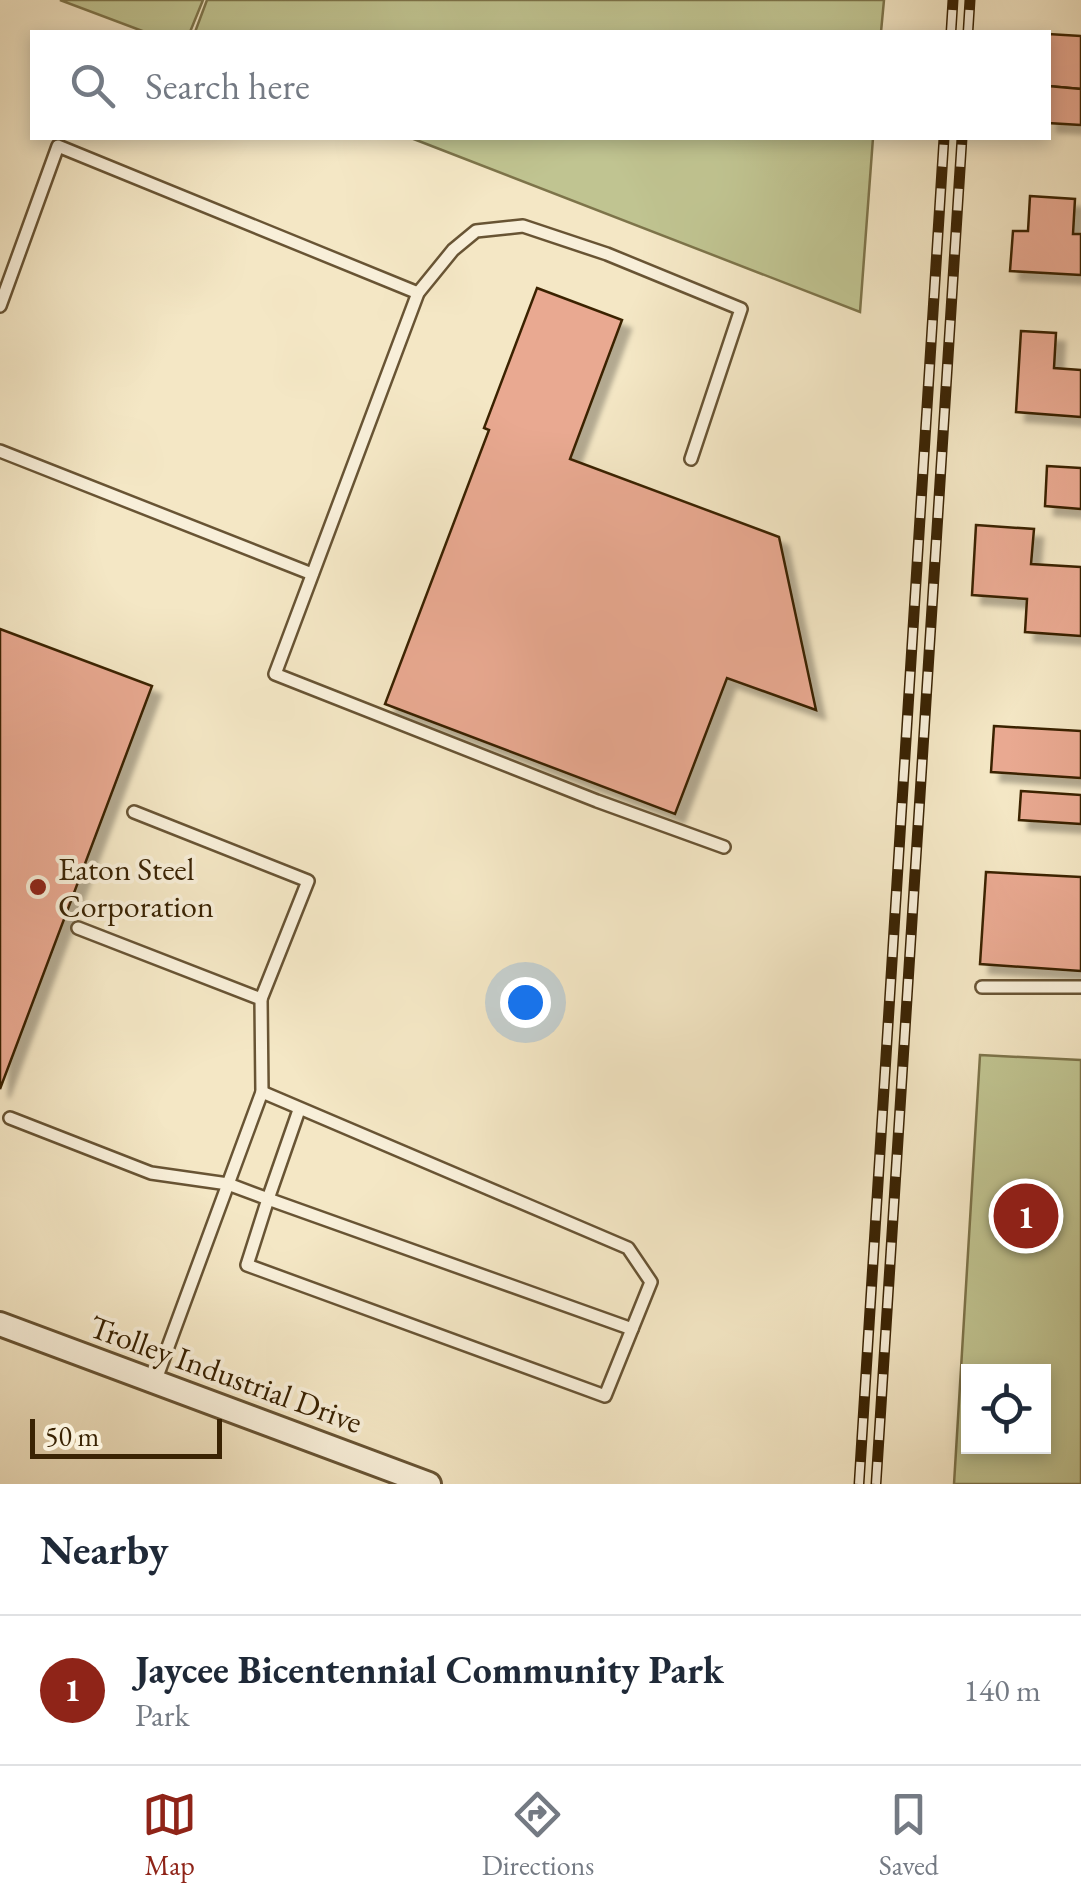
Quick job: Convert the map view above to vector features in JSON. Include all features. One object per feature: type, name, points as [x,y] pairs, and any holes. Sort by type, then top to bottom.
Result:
[{"type":"street","name":"Trolley Industrial Drive","points":[[0,1324],[429,1484]]},
{"type":"lane","points":[[0,306],[58,146],[418,293]]},
{"type":"lane","points":[[692,459],[741,310],[607,254],[523,226],[476,231],[453,250],[418,293],[275,674],[724,847]]},
{"type":"lane","points":[[0,451],[312,574]]},
{"type":"lane","points":[[134,812],[308,881],[261,999],[262,1092],[155,1382]]},
{"type":"lane","points":[[78,928],[261,999]]},
{"type":"lane","points":[[982,987],[1081,988]]},
{"type":"lane","points":[[262,1092],[628,1248],[651,1282],[606,1396],[247,1265],[298,1110]]},
{"type":"lane","points":[[10,1118],[150,1172],[228,1184],[632,1329]]},
{"type":"green space","points":[[60,0],[203,0],[191,30],[140,30]]},
{"type":"green space","points":[[207,0],[884,0],[881,30],[196,30]]},
{"type":"green space","points":[[416,140],[873,140],[860,312]]},
{"type":"green space","points":[[980,1055],[1081,1060],[1081,1484],[954,1484],[961,1368],[961,1454],[1051,1454],[1051,1364],[961,1364]]},
{"type":"building","points":[[1051,34],[1081,36],[1081,89],[1051,86]]},
{"type":"building","points":[[1051,86],[1081,89],[1081,125],[1051,123]]},
{"type":"building","points":[[1030,196],[1075,199],[1073,234],[1081,234],[1081,275],[1010,271],[1013,231],[1028,231]]},
{"type":"building","points":[[537,288],[622,320],[570,459],[779,537],[816,710],[727,678],[675,814],[385,704],[489,430],[484,428]]},
{"type":"building","points":[[1021,331],[1056,333],[1054,368],[1081,370],[1081,417],[1016,412]]},
{"type":"building","points":[[1047,466],[1081,468],[1081,509],[1045,506]]},
{"type":"building","points":[[976,525],[1034,529],[1031,564],[1081,567],[1081,636],[1025,632],[1027,599],[972,595]]},
{"type":"building","name":"Eaton Steel Corporation","points":[[0,629],[152,686],[0,1089]]},
{"type":"building","points":[[994,726],[1081,731],[1081,778],[991,772]]},
{"type":"building","points":[[1021,791],[1081,795],[1081,824],[1019,820]]},
{"type":"building","points":[[986,872],[1081,877],[1081,971],[980,964]]},
{"type":"railway","points":[[951,30],[953,0]]},
{"type":"railway","points":[[968,30],[970,0]]},
{"type":"railway","points":[[859,1484],[944,140]]},
{"type":"railway","points":[[876,1484],[962,140]]},
{"type":"place","name":"Eaton Steel Corporation","points":[[38,887]]},
{"type":"place","name":"Jaycee Bicentennial Community Park","points":[[1026,1216]]}]
